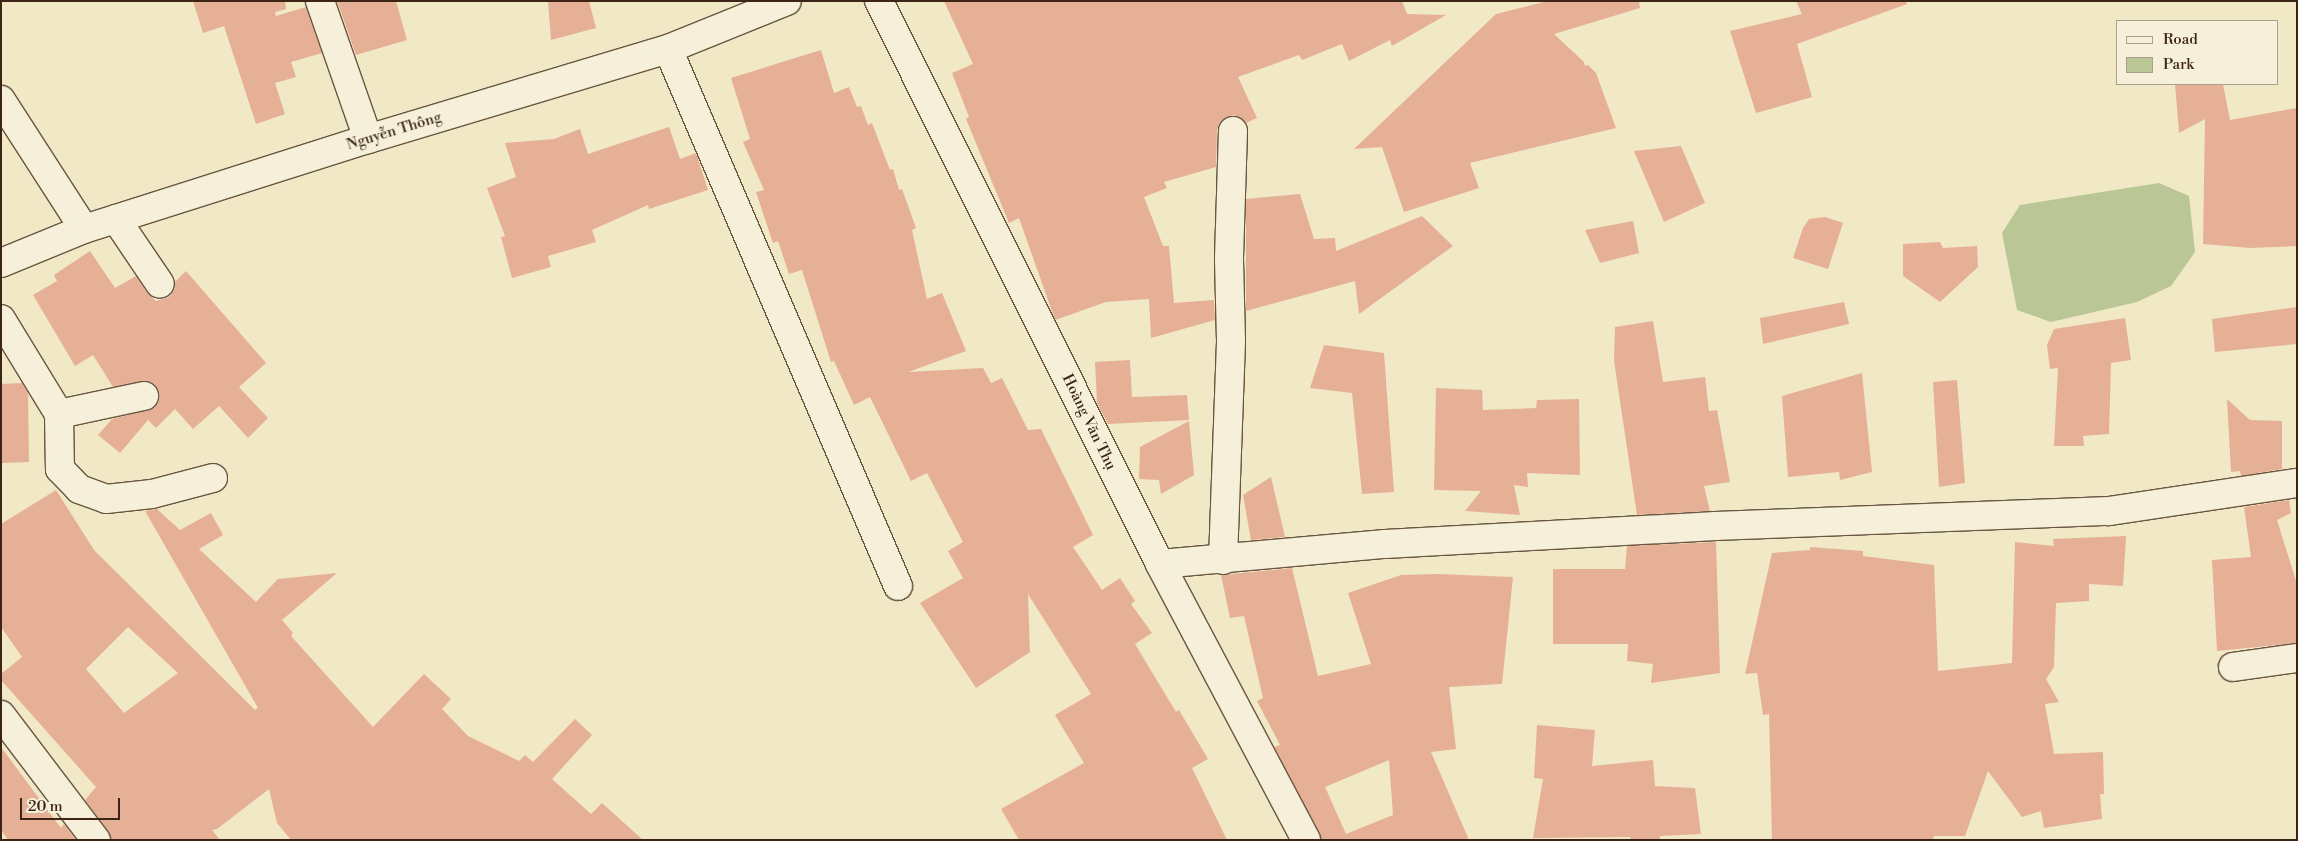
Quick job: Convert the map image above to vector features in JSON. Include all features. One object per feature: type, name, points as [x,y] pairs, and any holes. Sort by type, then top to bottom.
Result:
[{"type":"street","points":[[320,1],[368,139]]},
{"type":"street","name":"Nguyễn Thông","points":[[1,263],[84,229],[368,139],[668,49],[787,1]]},
{"type":"street","name":"Hoàng Văn Thụ","points":[[879,1],[1160,564],[1306,840]]},
{"type":"street","points":[[668,49],[898,586]]},
{"type":"street","points":[[1,100],[84,229]]},
{"type":"street","points":[[1223,560],[1231,341],[1229,258],[1233,131]]},
{"type":"street","points":[[116,219],[160,284]]},
{"type":"street","points":[[1,319],[60,414],[60,468],[79,489],[106,499],[152,494],[212,478]]},
{"type":"street","points":[[60,414],[144,396]]},
{"type":"street","points":[[1160,564],[1414,543],[1716,526],[2109,511],[2297,483]]},
{"type":"street","points":[[2234,667],[2297,658]]},
{"type":"street","points":[[1,715],[96,840]]},
{"type":"green space","points":[[2159,183],[2189,196],[2195,252],[2171,286],[2137,302],[2051,322],[2017,310],[2002,233],[2020,205]]},
{"type":"building","points":[[193,1],[285,1],[286,9],[275,12],[276,16],[306,7],[322,53],[291,62],[296,77],[275,83],[285,114],[256,124],[224,26],[203,33]]},
{"type":"building","points":[[337,1],[396,1],[407,40],[356,55]]},
{"type":"building","points":[[548,1],[589,1],[596,28],[551,40]]},
{"type":"building","points":[[944,1],[1402,1],[1407,14],[1446,15],[1392,46],[1390,40],[1349,61],[1342,44],[1302,60],[1299,55],[1238,77],[1257,118],[1246,123],[1234,115],[1225,118],[1220,122],[1217,130],[1216,167],[1164,182],[1167,188],[1144,197],[1163,246],[1169,246],[1174,303],[1214,300],[1215,320],[1151,338],[1149,299],[1106,302],[1055,320],[1019,218],[1009,223],[966,119],[969,117],[952,73],[973,64]]},
{"type":"building","points":[[1548,1],[1639,1],[1640,8],[1554,34],[1584,62],[1585,66],[1588,65],[1596,73],[1616,128],[1470,163],[1479,188],[1404,212],[1382,147],[1354,149],[1496,14]]},
{"type":"building","points":[[1796,1],[1906,1],[1907,4],[1797,44],[1812,97],[1756,113],[1730,31],[1802,14]]},
{"type":"building","points":[[821,50],[834,93],[849,87],[857,107],[861,106],[868,125],[872,123],[890,170],[893,169],[899,190],[902,189],[916,228],[912,230],[927,299],[942,293],[966,351],[908,372],[983,368],[991,383],[1002,378],[1028,430],[1041,429],[1093,535],[1073,547],[1102,590],[1120,578],[1135,601],[1131,604],[1152,633],[1135,644],[1176,712],[1179,710],[1208,759],[1192,768],[1227,840],[1019,840],[1001,809],[1084,763],[1055,715],[1091,694],[1028,594],[1030,652],[976,688],[920,603],[963,578],[948,551],[963,542],[927,473],[911,481],[870,397],[854,405],[834,361],[831,362],[802,270],[789,274],[778,241],[773,243],[756,192],[764,190],[743,142],[750,139],[731,78]]},
{"type":"building","points":[[2175,85],[2223,85],[2230,120],[2297,108],[2297,246],[2250,248],[2203,244],[2205,119],[2179,133]]},
{"type":"building","points":[[669,127],[680,159],[696,153],[708,190],[649,209],[648,205],[592,230],[596,242],[548,256],[551,267],[512,278],[501,237],[505,236],[487,188],[516,177],[505,143],[554,139],[580,129],[588,154]]},
{"type":"building","points":[[1681,146],[1705,203],[1664,222],[1634,151]]},
{"type":"building","points":[[1300,194],[1314,239],[1335,238],[1336,251],[1422,216],[1453,246],[1359,314],[1355,281],[1246,311],[1246,199]]},
{"type":"building","points":[[1825,217],[1843,223],[1828,269],[1793,258],[1803,228],[1809,219]]},
{"type":"building","points":[[1633,221],[1639,253],[1600,263],[1585,230]]},
{"type":"building","points":[[1940,242],[1943,248],[1977,246],[1978,267],[1940,302],[1903,276],[1903,244]]},
{"type":"building","points":[[90,251],[115,288],[136,276],[147,293],[156,301],[169,297],[174,290],[175,282],[186,271],[266,363],[239,387],[268,418],[248,438],[219,406],[193,429],[175,409],[156,428],[148,420],[120,453],[98,435],[112,419],[154,408],[159,401],[159,393],[155,385],[148,381],[113,387],[93,355],[75,366],[33,295],[57,281],[54,275]]},
{"type":"building","points":[[1844,302],[1849,324],[1763,344],[1760,318]]},
{"type":"building","points":[[2297,307],[2297,344],[2215,352],[2212,319]]},
{"type":"building","points":[[2125,318],[2131,360],[2111,363],[2109,434],[2083,436],[2084,446],[2054,446],[2058,368],[2050,369],[2047,345],[2054,329]]},
{"type":"building","points":[[1653,321],[1663,382],[1705,377],[1709,411],[1717,410],[1730,482],[1704,486],[1710,511],[1637,515],[1614,361],[1615,327]]},
{"type":"building","points":[[1324,345],[1384,353],[1394,492],[1362,494],[1352,393],[1310,388]]},
{"type":"building","points":[[1130,360],[1132,397],[1187,395],[1189,420],[1108,424],[1097,403],[1095,362]]},
{"type":"building","points":[[1862,373],[1872,472],[1840,480],[1839,472],[1788,477],[1782,396]]},
{"type":"building","points":[[1957,380],[1965,483],[1939,487],[1933,382]]},
{"type":"building","points":[[22,383],[28,393],[29,462],[1,463],[1,384]]},
{"type":"building","points":[[1436,388],[1482,390],[1483,410],[1536,408],[1537,400],[1579,399],[1580,475],[1527,473],[1528,487],[1514,485],[1520,515],[1465,511],[1481,491],[1434,490]]},
{"type":"building","points":[[2227,399],[2250,420],[2282,421],[2282,469],[2241,476],[2240,471],[2231,472]]},
{"type":"building","points":[[1189,421],[1194,475],[1161,494],[1159,480],[1139,479],[1140,447]]},
{"type":"building","points":[[1271,477],[1285,537],[1251,540],[1243,495]]},
{"type":"building","points":[[56,490],[94,550],[255,710],[258,708],[145,511],[157,509],[180,530],[211,513],[223,535],[199,549],[256,602],[278,579],[337,573],[282,620],[293,633],[291,636],[373,727],[424,674],[451,699],[442,709],[468,736],[519,761],[525,755],[533,762],[575,719],[592,735],[552,779],[591,814],[602,803],[643,840],[291,840],[277,823],[269,789],[217,829],[212,830],[220,840],[111,840],[108,831],[85,800],[96,787],[1,680],[1,674],[22,657],[1,627],[1,524]],"holes":[[[128,627],[178,673],[124,713],[86,669]]]},
{"type":"building","points":[[2289,500],[2291,513],[2277,520],[2297,584],[2297,643],[2217,651],[2212,560],[2251,557],[2244,507]]},
{"type":"building","points":[[2126,536],[2123,586],[2089,584],[2089,601],[2056,603],[2054,667],[2046,679],[2059,702],[2045,704],[2054,754],[2103,752],[2104,794],[2100,794],[2102,819],[2044,828],[2041,811],[2022,817],[1988,771],[1965,836],[1934,836],[1933,840],[1772,840],[1769,714],[1763,715],[1757,673],[1745,674],[1772,553],[1810,550],[1810,547],[1863,551],[1863,556],[1934,565],[1938,671],[2012,663],[2015,542],[2054,546],[2053,539]]},
{"type":"building","points":[[1716,542],[1720,673],[1651,683],[1653,664],[1627,661],[1628,644],[1553,644],[1553,569],[1625,569],[1627,546]]},
{"type":"building","points":[[1292,568],[1318,676],[1371,664],[1348,593],[1401,575],[1437,574],[1513,577],[1502,684],[1449,687],[1456,749],[1431,752],[1469,840],[1321,840],[1274,747],[1280,745],[1257,701],[1263,698],[1244,616],[1230,618],[1221,575]],"holes":[[[1389,760],[1393,815],[1346,834],[1325,787]]]},
{"type":"building","points":[[1537,725],[1595,730],[1592,766],[1653,760],[1655,786],[1695,788],[1701,834],[1660,836],[1660,840],[1631,840],[1630,837],[1533,838],[1543,779],[1534,778]]},
{"type":"building","points":[[1,747],[61,828],[64,824],[76,840],[8,840],[1,830]]}]
